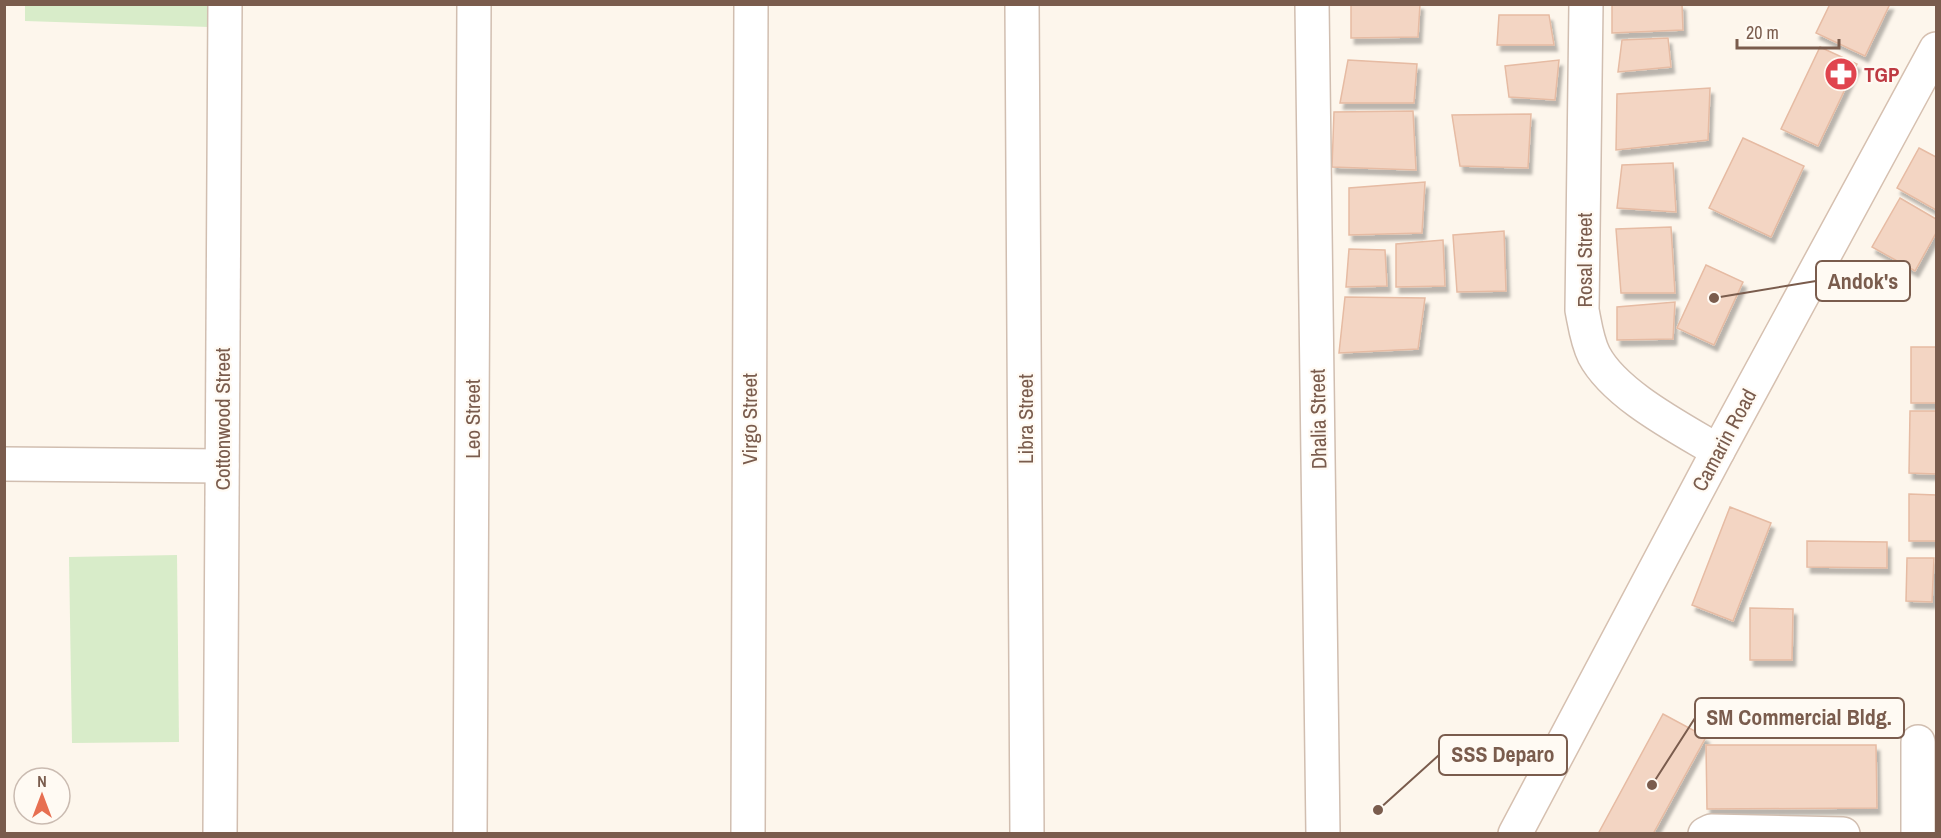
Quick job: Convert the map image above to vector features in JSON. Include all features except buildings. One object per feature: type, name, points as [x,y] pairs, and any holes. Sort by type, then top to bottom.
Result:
[{"type":"street","name":"Cottonwood Street","points":[[220,834],[225,4]]},
{"type":"street","name":"Leo Street","points":[[470,834],[474,4]]},
{"type":"street","name":"Virgo Street","points":[[748,834],[751,4]]},
{"type":"street","name":"Libra Street","points":[[1022,4],[1027,834]]},
{"type":"street","name":"Dhalia Street","points":[[1312,4],[1323,834]]},
{"type":"street","name":"Rosal Street","points":[[1586,4],[1582,310],[1586,333],[1594,356],[1609,375],[1654,412],[1718,451]]},
{"type":"street","name":"Camarin Road","points":[[1515,834],[1718,451],[1936,49]]},
{"type":"street","points":[[4,465],[222,466]]},
{"type":"street","points":[[1918,742],[1918,834]]},
{"type":"street","points":[[1705,834],[1711,831],[1844,834]]},
{"type":"green space","points":[[25,5],[208,5],[209,27],[25,21]]},
{"type":"green space","points":[[177,555],[179,742],[72,743],[69,557]]},
{"type":"place","name":"TGP","points":[[1841,74]]},
{"type":"place","name":"Andok's","points":[[1714,298]]},
{"type":"place","name":"SM Commercial Bldg.","points":[[1652,785]]},
{"type":"place","name":"SSS Deparo","points":[[1378,810]]}]
